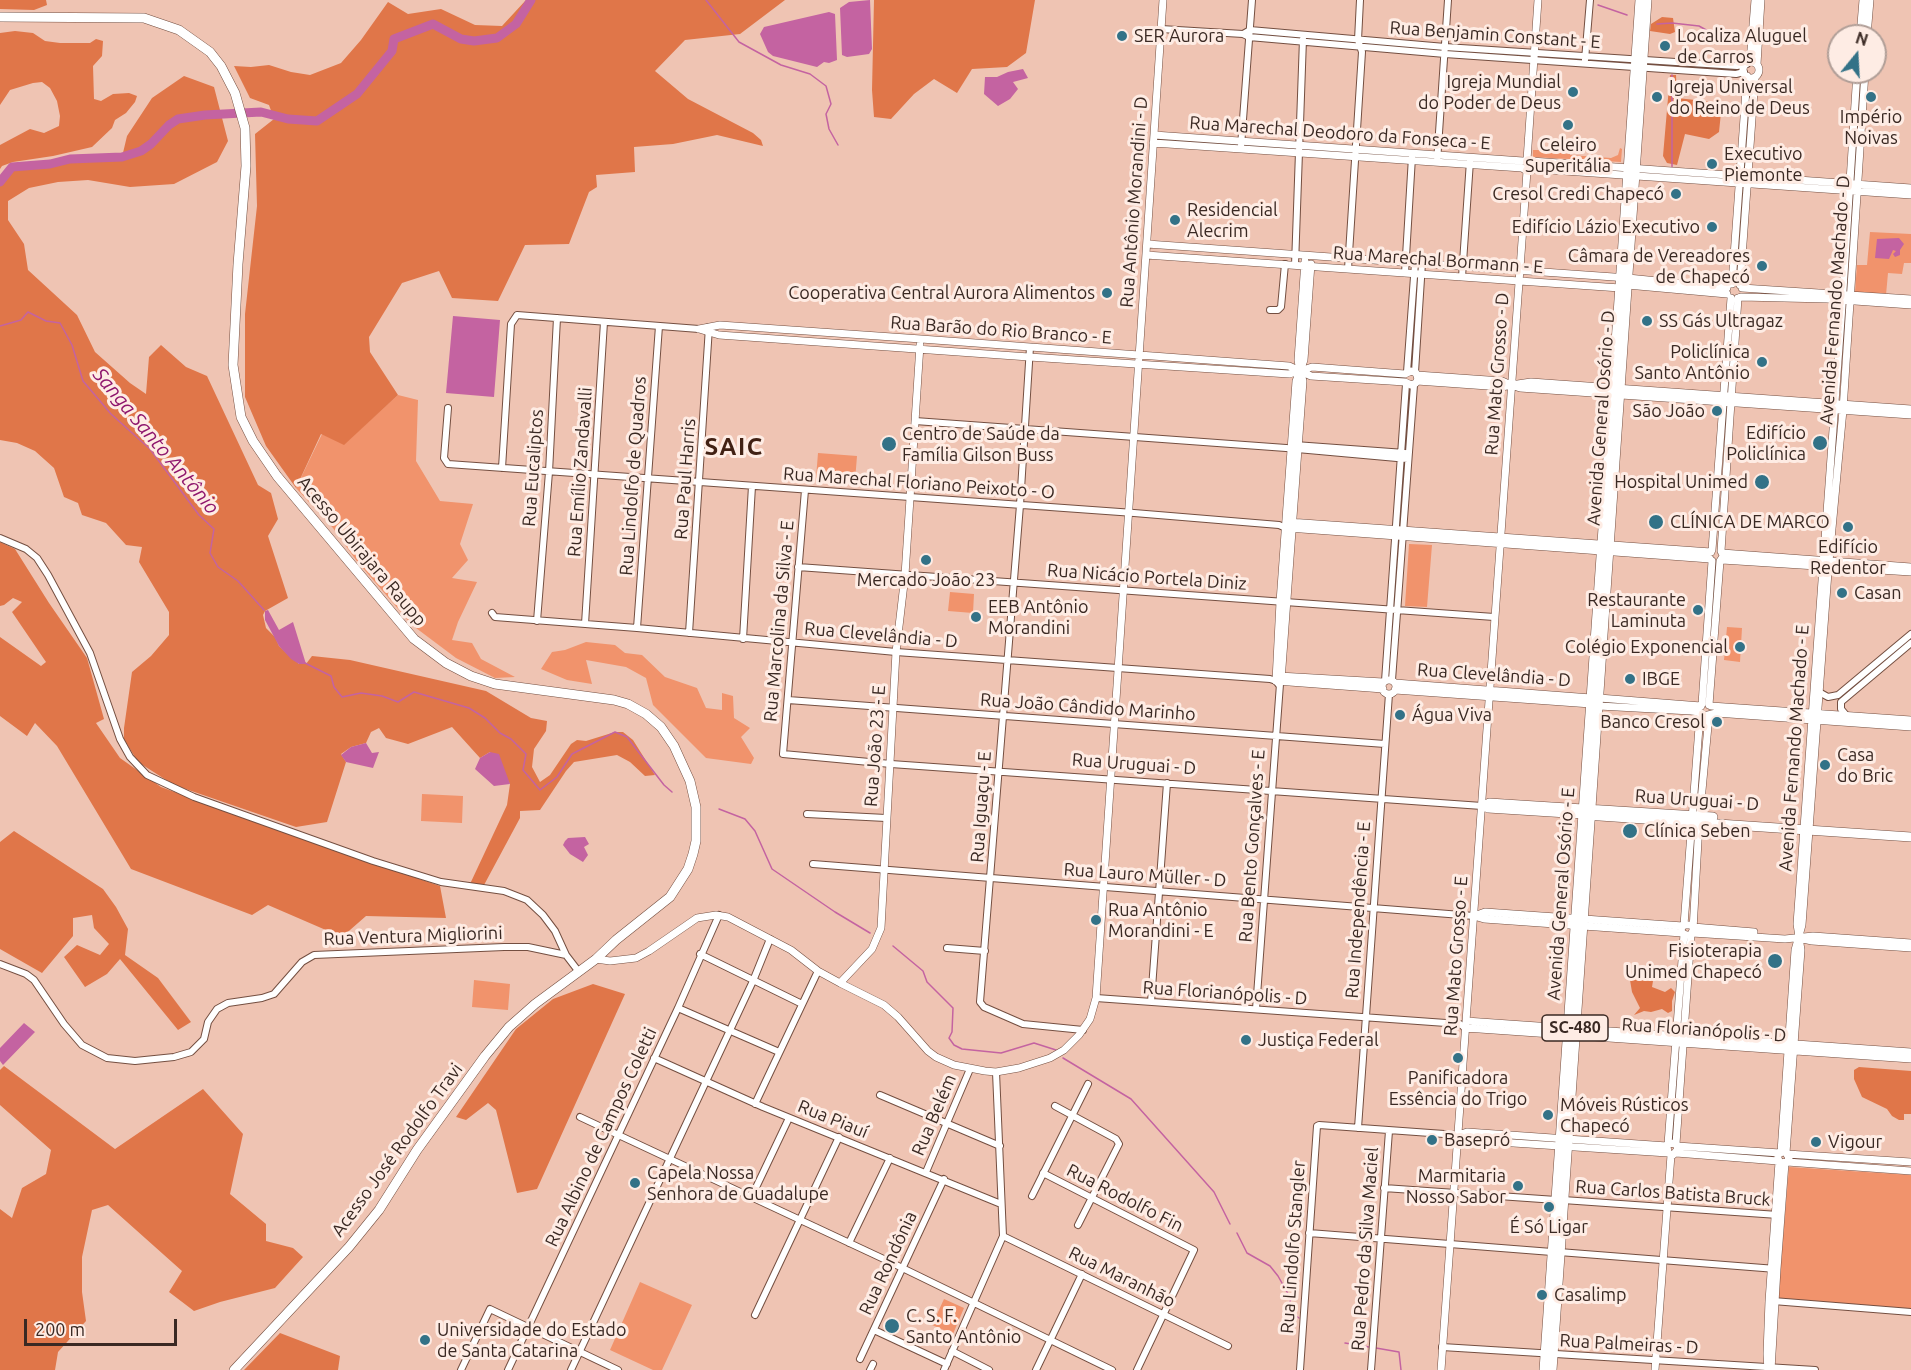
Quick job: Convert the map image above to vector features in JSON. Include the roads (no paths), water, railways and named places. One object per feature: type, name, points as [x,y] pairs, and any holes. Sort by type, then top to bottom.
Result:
[{"type":"main road","name":"Avenida General Osório - D","points":[[1605,548],[1639,63],[1640,0]]},
{"type":"main road","name":"Avenida General Osório - D","points":[[1639,63],[1647,0]]},
{"type":"main road","name":"Acesso Ubirajara Raupp","points":[[0,17],[144,18],[179,30],[210,52],[229,80],[240,105],[245,128],[246,166],[233,365],[241,417],[253,441],[277,476],[396,620],[414,639],[446,663],[471,676],[495,684],[600,697],[628,704],[646,714],[661,727],[683,764],[696,807],[696,841],[688,869],[670,897],[596,959]]},
{"type":"main road","name":"Avenida General Osório - E","points":[[1549,1354],[1605,548]]},
{"type":"main road","name":"Rua Uruguai - D","points":[[1587,812],[1806,827],[1911,837]]},
{"type":"main road","name":"Rua Uruguai - D","points":[[1806,827],[1911,831]]},
{"type":"main road","name":"Acesso José Rodolfo Travi","points":[[234,1370],[349,1247],[378,1210],[417,1150],[485,1056],[509,1027],[535,1004],[596,959]]},
{"type":"main road","name":"SC-480","points":[[1544,1370],[1549,1354]]},
{"type":"main road","name":"SC-480","points":[[1549,1354],[1552,1370]]},
{"type":"street","name":"Rua Antônio Morandini - D","points":[[1129,513],[1163,0]]},
{"type":"street","points":[[1241,145],[1247,34],[1252,0]]},
{"type":"street","points":[[1348,269],[1355,153],[1360,0]]},
{"type":"street","points":[[1438,159],[1448,0]]},
{"type":"street","name":"Rua Mato Grosso - D","points":[[1500,540],[1538,0]]},
{"type":"street","points":[[1585,60],[1590,0]]},
{"type":"street","points":[[1733,293],[1741,286],[1743,180],[1755,0]]},
{"type":"street","points":[[1755,77],[1749,68],[1761,0]]},
{"type":"street","points":[[1861,24],[1863,0]]},
{"type":"street","points":[[1868,24],[1869,0]]},
{"type":"street","name":"Rua Benjamin Constant - E","points":[[1161,29],[1585,60],[1749,68]]},
{"type":"street","points":[[1294,265],[1303,38]]},
{"type":"street","points":[[1705,709],[1711,555],[1720,487],[1733,293],[1755,77],[1759,70],[1749,68]]},
{"type":"street","name":"Avenida Fernando Machado - D","points":[[1826,563],[1846,297],[1849,188],[1856,84]]},
{"type":"street","name":"Avenida Fernando Machado - D","points":[[1846,297],[1858,188],[1864,84]]},
{"type":"street","name":"Rua Marechal Deodoro da Fonseca - E","points":[[1154,139],[1241,145],[1298,145],[1355,153],[1849,188],[1911,188]]},
{"type":"street","name":"Rua Marechal Deodoro da Fonseca - E","points":[[1241,145],[1298,154],[1355,153]]},
{"type":"street","points":[[1405,273],[1412,157]]},
{"type":"street","points":[[1462,277],[1470,161]]},
{"type":"street","name":"Rua Marechal Deodoro da Fonseca - E","points":[[1858,188],[1911,195]]},
{"type":"street","name":"Rua Marechal Bormann - E","points":[[1147,244],[1572,274],[1624,282],[1733,293],[1911,299]]},
{"type":"street","points":[[1236,261],[1237,250]]},
{"type":"street","name":"Rua Marechal Bormann - E","points":[[1146,255],[1571,284],[1624,282]]},
{"type":"street","name":"Rua Bento Gonçalves - E","points":[[1256,1009],[1287,525],[1297,415],[1296,381],[1304,360],[1304,317],[1309,255]]},
{"type":"street","name":"Rua Independência - E","points":[[1358,1128],[1418,263]]},
{"type":"street","points":[[1270,310],[1281,308],[1285,264]]},
{"type":"street","points":[[1571,284],[1572,274]]},
{"type":"street","name":"Rua Marechal Bormann - E","points":[[1733,293],[1741,286],[1827,296]]},
{"type":"street","name":"Rua Marechal Bormann - E","points":[[1846,297],[1911,305]]},
{"type":"street","name":"Rua Barão do Rio Branco - E","points":[[502,468],[511,324],[517,315],[699,329],[709,329],[720,325],[1139,354],[1289,366],[1311,376],[1360,379],[1411,378]]},
{"type":"street","name":"Rua Eucaliptos","points":[[537,621],[549,472],[557,318]]},
{"type":"street","name":"Rua Emílio Zandavalli","points":[[585,624],[604,322]]},
{"type":"street","name":"Rua Lindolfo de Quadros","points":[[637,628],[659,326]]},
{"type":"street","name":"Rua Barão do Rio Branco - E","points":[[709,329],[719,335],[1029,357],[1288,374],[1312,367],[1502,387],[1511,385],[1520,388],[1558,388],[1839,407],[1911,409]]},
{"type":"street","name":"Rua Paul Harris","points":[[689,633],[709,329]]},
{"type":"street","name":"Rua João 23 - E","points":[[840,983],[872,949],[877,940],[883,912],[883,870],[896,652],[905,575],[921,339]]},
{"type":"street","points":[[984,353],[985,344]]},
{"type":"street","name":"Rua Iguaçu - E","points":[[1030,347],[981,1005],[1023,1024],[1083,1030]]},
{"type":"street","points":[[1086,360],[1087,351]]},
{"type":"street","points":[[1215,360],[1215,369]]},
{"type":"street","points":[[1360,371],[1360,379]]},
{"type":"street","name":"Rua Barão do Rio Branco - E","points":[[1839,407],[1911,416]]},
{"type":"street","name":"Rua Marechal Floriano Peixoto - O","points":[[448,408],[444,458],[448,464],[1711,555]]},
{"type":"street","points":[[915,421],[1405,456]]},
{"type":"street","points":[[743,639],[752,486]]},
{"type":"street","points":[[1655,1370],[1695,819],[1721,556],[1720,487]]},
{"type":"street","name":"Rua Marcolina da Silva - E","points":[[783,753],[804,490]]},
{"type":"street","points":[[596,959],[610,962],[636,958],[696,918],[718,915],[736,921],[791,950],[818,971],[884,1005],[898,1017],[927,1051],[954,1065],[996,1072],[1019,1068],[1050,1058],[1064,1050],[1090,1019],[1096,998],[1129,513]]},
{"type":"street","points":[[0,538],[26,549],[37,558],[48,575],[90,653],[120,739],[130,757],[147,775],[194,797],[382,864],[441,882],[504,891],[527,900],[543,915],[555,931],[566,956],[579,972]]},
{"type":"street","name":"Rua Mato Grosso - E","points":[[1441,1370],[1500,540]]},
{"type":"street","points":[[1711,555],[1717,549],[1721,556]]},
{"type":"street","points":[[1711,555],[1911,567]]},
{"type":"street","points":[[1826,563],[1911,572]]},
{"type":"street","name":"Avenida Fernando Machado - E","points":[[1814,717],[1820,692],[1826,563]]},
{"type":"street","name":"Avenida Fernando Machado - E","points":[[1770,1368],[1774,1269],[1795,995],[1801,950],[1798,938],[1802,925],[1802,883],[1826,563]]},
{"type":"street","name":"Rua Nicácio Portela Diniz","points":[[798,567],[1494,617]]},
{"type":"street","name":"Rua Clevelândia - D","points":[[492,613],[495,617],[896,652],[1814,717],[1911,727]]},
{"type":"street","points":[[1846,715],[1840,705],[1844,694],[1911,634]]},
{"type":"street","points":[[1820,692],[1831,697],[1844,694],[1911,643]]},
{"type":"street","points":[[1820,692],[1822,702],[1829,710],[1846,715]]},
{"type":"street","name":"Rua João Cândido Marinho","points":[[788,700],[1385,744]]},
{"type":"street","name":"Rua Clevelândia - D","points":[[1814,717],[1846,715],[1911,720]]},
{"type":"street","name":"Rua Uruguai - D","points":[[783,753],[891,764],[1111,778],[1488,808],[1587,812]]},
{"type":"street","points":[[1151,1002],[1167,783]]},
{"type":"street","points":[[807,814],[886,818]]},
{"type":"street","name":"Rua Lauro Müller - D","points":[[813,864],[1474,916],[1485,912],[1524,918],[1688,930],[1911,943]]},
{"type":"street","name":"Rua Albino de Campos Coletti","points":[[508,1370],[678,1008],[718,915]]},
{"type":"street","points":[[571,1370],[753,981],[770,939]]},
{"type":"street","name":"Rua Lauro Müller - D","points":[[1833,940],[1911,948]]},
{"type":"street","name":"Rua Ventura Migliorini","points":[[0,964],[26,974],[34,980],[64,1024],[82,1045],[107,1058],[135,1061],[174,1057],[191,1052],[204,1039],[208,1022],[217,1009],[228,1003],[274,994],[302,962],[314,955],[504,946],[528,947],[566,956]]},
{"type":"street","points":[[947,948],[985,951]]},
{"type":"street","points":[[700,954],[802,1004]]},
{"type":"street","points":[[755,1104],[818,971]]},
{"type":"street","name":"Rua Florianópolis - D","points":[[1096,998],[1366,1019],[1858,1052],[1911,1059]]},
{"type":"street","points":[[678,1008],[779,1052]]},
{"type":"street","name":"Rua Florianópolis - D","points":[[1858,1052],[1911,1052]]},
{"type":"street","name":"Rua Piauí","points":[[654,1058],[755,1104],[1001,1204]]},
{"type":"street","name":"Rua Belém","points":[[926,1172],[970,1069]]},
{"type":"street","points":[[874,1330],[945,1367],[1003,1236],[996,1072]]},
{"type":"street","points":[[1032,1196],[1088,1084]]},
{"type":"street","points":[[880,1095],[1000,1146]]},
{"type":"street","points":[[1055,1106],[1116,1139],[1119,1144],[1078,1225]]},
{"type":"street","points":[[580,1117],[974,1302],[1112,1370]]},
{"type":"street","points":[[751,1198],[789,1118]]},
{"type":"street","name":"Rua Lindolfo Stangler","points":[[1300,1370],[1317,1126],[1358,1128]]},
{"type":"street","points":[[1358,1128],[1458,1135],[1467,1132],[1508,1134],[1563,1142],[1857,1163],[1911,1171]]},
{"type":"street","name":"Rua Pedro da Silva Maciel","points":[[1371,1370],[1389,1131]]},
{"type":"street","points":[[1508,1134],[1508,1143]]},
{"type":"street","points":[[1458,1135],[1467,1140],[1508,1143],[1563,1142]]},
{"type":"street","points":[[754,1315],[839,1137]]},
{"type":"street","points":[[849,1243],[890,1158]]},
{"type":"street","points":[[1857,1163],[1911,1162]]},
{"type":"street","name":"Rua Rodolfo Fin","points":[[1043,1173],[1194,1250],[1164,1314]]},
{"type":"street","name":"Rua Rondônia","points":[[860,1359],[944,1179]]},
{"type":"street","name":"Rua Carlos Batista Bruck","points":[[1384,1188],[1778,1215]]},
{"type":"street","points":[[1310,1233],[1774,1269]]},
{"type":"street","name":"Rua Maranhão","points":[[1003,1236],[1228,1346]]},
{"type":"street","points":[[1036,1370],[1082,1274]]},
{"type":"street","points":[[1772,1301],[1911,1312]]},
{"type":"street","points":[[461,1370],[490,1309],[580,1352],[607,1368],[618,1370]]},
{"type":"street","points":[[1137,1370],[1164,1314]]},
{"type":"street","name":"Rua Palmeiras - D","points":[[1442,1347],[1815,1370]]},
{"type":"street","points":[[952,1351],[989,1370]]},
{"type":"waterway","points":[[0,182],[12,167],[50,164],[70,159],[122,157],[141,151],[178,119],[261,112],[288,119],[317,121],[357,94],[392,51],[394,39],[433,24],[461,39],[474,41],[497,38],[516,24],[531,0]]},
{"type":"waterway","points":[[706,0],[739,42],[781,65],[810,74],[826,86],[831,104],[826,114],[829,129],[838,145]]},
{"type":"waterway","points":[[1598,5],[1627,15]]},
{"type":"waterway","points":[[1657,24],[1699,26],[1725,44]]},
{"type":"waterway","points":[[1672,75],[1672,167]]},
{"type":"waterway","name":"Sanga Santo Antônio","points":[[0,326],[21,320],[28,312],[46,321],[60,323],[72,345],[83,381],[111,414],[150,449],[199,515],[214,529],[210,553],[218,567],[238,581],[264,610]]},
{"type":"waterway","name":"Sanga Santo Antônio","points":[[305,663],[331,676],[334,687],[342,697],[361,693],[382,696],[398,702],[414,692],[469,708],[485,718],[526,754],[523,770],[540,790],[557,777],[572,754],[615,732],[627,737],[672,792]]},
{"type":"waterway","name":"Sanga Santo Antônio","points":[[719,809],[745,819],[755,831],[772,869],[870,933]]},
{"type":"waterway","name":"Sanga Santo Antônio","points":[[893,946],[923,971],[927,982],[953,1008],[952,1032],[949,1038],[954,1045],[962,1049],[1001,1053],[1034,1043],[1056,1050]]},
{"type":"waterway","name":"Sanga Santo Antônio","points":[[1063,1058],[1131,1099],[1214,1192],[1230,1224]]},
{"type":"waterway","name":"Sanga Santo Antônio","points":[[1237,1233],[1247,1253],[1270,1266],[1278,1276],[1291,1299],[1287,1309],[1299,1318]]},
{"type":"waterway","name":"Sanga Santo Antônio","points":[[1345,1343],[1369,1347]]},
{"type":"waterway","name":"Sanga Santo Antônio","points":[[1376,1348],[1399,1352],[1401,1370]]},
{"type":"place","name":"SER Aurora","points":[[1122,36]]},
{"type":"place","name":"Localiza Aluguel de Carros","points":[[1665,46]]},
{"type":"place","name":"Igreja Mundial do Poder de Deus","points":[[1573,92]]},
{"type":"place","name":"Igreja Universal do Reino de Deus","points":[[1657,97]]},
{"type":"place","name":"Império Noivas","points":[[1871,97]]},
{"type":"place","name":"Celeiro Superitália","points":[[1568,125]]},
{"type":"place","name":"Executivo Piemonte","points":[[1712,164]]},
{"type":"place","name":"Cresol Credi Chapecó","points":[[1676,194]]},
{"type":"place","name":"Residencial Alecrim","points":[[1175,220]]},
{"type":"place","name":"Edifício Lázio Executivo","points":[[1712,227]]},
{"type":"place","name":"Câmara de Vereadores de Chapecó","points":[[1762,266]]},
{"type":"place","name":"Cooperativa Central Aurora Alimentos","points":[[1107,293]]},
{"type":"place","name":"SS Gás Ultragaz","points":[[1647,321]]},
{"type":"place","name":"Policlínica Santo Antônio","points":[[1762,362]]},
{"type":"place","name":"São João","points":[[1717,411]]},
{"type":"place","name":"Edifício Policlínica","points":[[1820,443]]},
{"type":"place","name":"Centro de Saúde da Família Gilson Buss","points":[[889,444]]},
{"type":"place","name":"Hospital Unimed","points":[[1762,482]]},
{"type":"place","name":"CLÍNICA DE MARCO","points":[[1656,522]]},
{"type":"place","name":"Edifício Redentor","points":[[1848,527]]},
{"type":"place","name":"Mercado João 23","points":[[926,560]]},
{"type":"place","name":"Casan","points":[[1842,593]]},
{"type":"place","name":"Restaurante Laminuta","points":[[1698,610]]},
{"type":"place","name":"EEB Antônio Morandini","points":[[976,617]]},
{"type":"place","name":"Colégio Exponencial","points":[[1740,647]]},
{"type":"place","name":"IBGE","points":[[1630,679]]},
{"type":"place","name":"Água Viva","points":[[1400,715]]},
{"type":"place","name":"Banco Cresol","points":[[1717,722]]},
{"type":"place","name":"Casa do Bric","points":[[1825,765]]},
{"type":"place","name":"Clínica Seben","points":[[1630,831]]},
{"type":"place","name":"Rua Antônio Morandini - E","points":[[1096,920]]},
{"type":"place","name":"Fisioterapia Unimed Chapecó","points":[[1775,961]]},
{"type":"place","name":"Justiça Federal","points":[[1246,1040]]},
{"type":"place","name":"Panificadora Essência do Trigo","points":[[1458,1058]]},
{"type":"place","name":"Móveis Rústicos Chapecó","points":[[1548,1115]]},
{"type":"place","name":"Basepró","points":[[1432,1140]]},
{"type":"place","name":"Vigour","points":[[1816,1142]]},
{"type":"place","name":"Capela Nossa Senhora de Guadalupe","points":[[635,1183]]},
{"type":"place","name":"Marmitaria Nosso Sabor","points":[[1518,1186]]},
{"type":"place","name":"É Só Ligar","points":[[1549,1207]]},
{"type":"place","name":"Casalimp","points":[[1542,1295]]},
{"type":"place","name":"C. S. F. Santo Antônio","points":[[892,1326]]},
{"type":"place","name":"Universidade do Estado de Santa Catarina","points":[[425,1340]]},
{"type":"district","name":"SAIC","points":[[734,447]]}]
